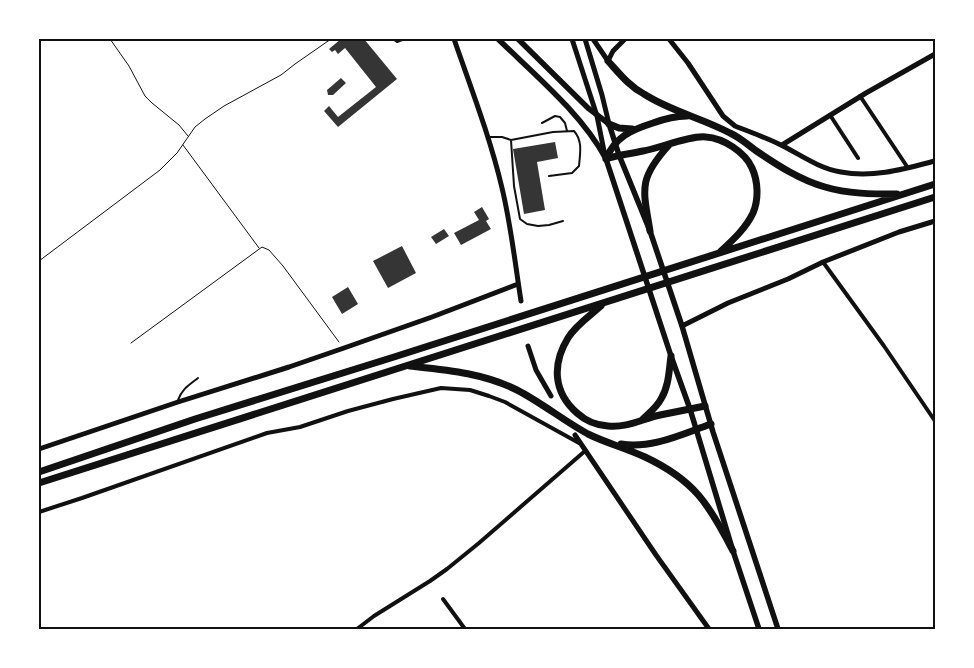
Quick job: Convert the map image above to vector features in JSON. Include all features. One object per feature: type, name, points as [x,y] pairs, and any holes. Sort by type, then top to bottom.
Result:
[{"type":"highway","points":[[608,61],[631,85],[644,94],[666,106],[708,122],[732,134],[781,167],[804,179],[826,188],[852,192],[902,195]]},
{"type":"highway","points":[[606,159],[615,144],[635,129],[669,117],[692,116]]},
{"type":"highway","points":[[609,124],[619,128],[635,129]]},
{"type":"highway","points":[[606,159],[705,136],[722,140],[731,145],[747,159],[752,167],[757,185],[756,198],[753,212],[744,228],[719,252]]},
{"type":"highway","points":[[650,231],[644,184],[648,173],[670,144]]},
{"type":"highway","points":[[39,472],[195,419],[935,184]]},
{"type":"highway","points":[[39,483],[935,197]]},
{"type":"highway","points":[[604,304],[569,336],[562,350],[557,371],[558,383],[563,396],[571,408],[589,422],[597,425],[626,426],[659,415],[706,406]]},
{"type":"highway","points":[[640,422],[661,400],[668,380],[670,356]]},
{"type":"highway","points":[[407,366],[468,373],[502,384],[518,391],[589,434],[644,456],[668,468],[693,488],[711,510],[733,551]]},
{"type":"highway","points":[[608,442],[628,445],[658,442],[711,424]]},
{"type":"main road","points":[[498,39],[566,105],[599,146],[606,159],[670,356],[690,409],[759,629]]},
{"type":"main road","points":[[518,39],[597,116],[609,124],[619,155],[650,231],[682,326],[711,424],[778,629]]},
{"type":"street","points":[[454,39],[489,137],[512,234],[521,301]]},
{"type":"street","points":[[572,39],[597,116],[606,159]]},
{"type":"street","points":[[586,39],[609,124]]},
{"type":"street","points":[[593,39],[608,61],[613,51],[625,39]]},
{"type":"street","points":[[669,39],[729,121],[735,126],[782,145],[807,160],[840,172],[868,174],[888,173],[935,161]]},
{"type":"street","points":[[782,145],[860,96],[935,54]]},
{"type":"street","points":[[860,96],[908,168]]},
{"type":"street","points":[[830,115],[858,158]]},
{"type":"street","points":[[682,326],[728,303],[788,279],[823,262],[899,232],[935,221]]},
{"type":"street","points":[[823,262],[935,421]]},
{"type":"street","points":[[39,449],[289,367],[432,317],[518,284]]},
{"type":"street","points":[[528,346],[536,370],[551,396]]},
{"type":"street","points":[[39,512],[267,433],[305,426],[348,411],[441,388],[470,390],[505,402],[580,443]]},
{"type":"street","points":[[575,435],[709,629]]},
{"type":"street","points":[[357,629],[447,569],[585,451]]},
{"type":"street","points":[[443,599],[465,629]]},
{"type":"lane","points":[[393,39],[397,42],[405,39]]},
{"type":"lane","points":[[542,123],[556,116],[560,117],[565,123],[566,131]]},
{"type":"lane","points":[[489,137],[502,137],[511,140],[553,132],[574,132],[577,134],[580,142],[579,166],[572,173],[549,176]]},
{"type":"lane","points":[[511,140],[514,186],[520,219],[527,224],[538,226],[563,221]]},
{"type":"lane","points":[[178,402],[180,393],[198,378]]},
{"type":"path","points":[[110,39],[129,66],[145,96],[152,104],[179,125],[188,136]]},
{"type":"path","points":[[39,261],[160,170],[177,153],[195,128],[224,106],[281,75],[331,39]]},
{"type":"path","points":[[183,145],[260,248]]},
{"type":"path","points":[[131,343],[262,247],[267,248],[274,256],[344,348]]},
{"type":"building","points":[[341,39],[364,39],[397,79],[338,127],[324,111],[329,106],[338,117],[376,87],[345,48],[338,54],[335,50],[332,52],[329,49]]},
{"type":"building","points":[[341,78],[346,83],[333,95],[328,95],[327,90]]},
{"type":"building","points":[[555,142],[558,158],[537,162],[545,210],[524,214],[513,149]]},
{"type":"building","points":[[482,207],[489,219],[486,221],[491,229],[461,245],[454,233],[479,220],[474,212]]},
{"type":"building","points":[[444,229],[449,236],[436,244],[431,237]]},
{"type":"building","points":[[402,246],[416,273],[388,288],[373,261]]},
{"type":"building","points":[[348,287],[358,304],[342,314],[332,297]]}]
